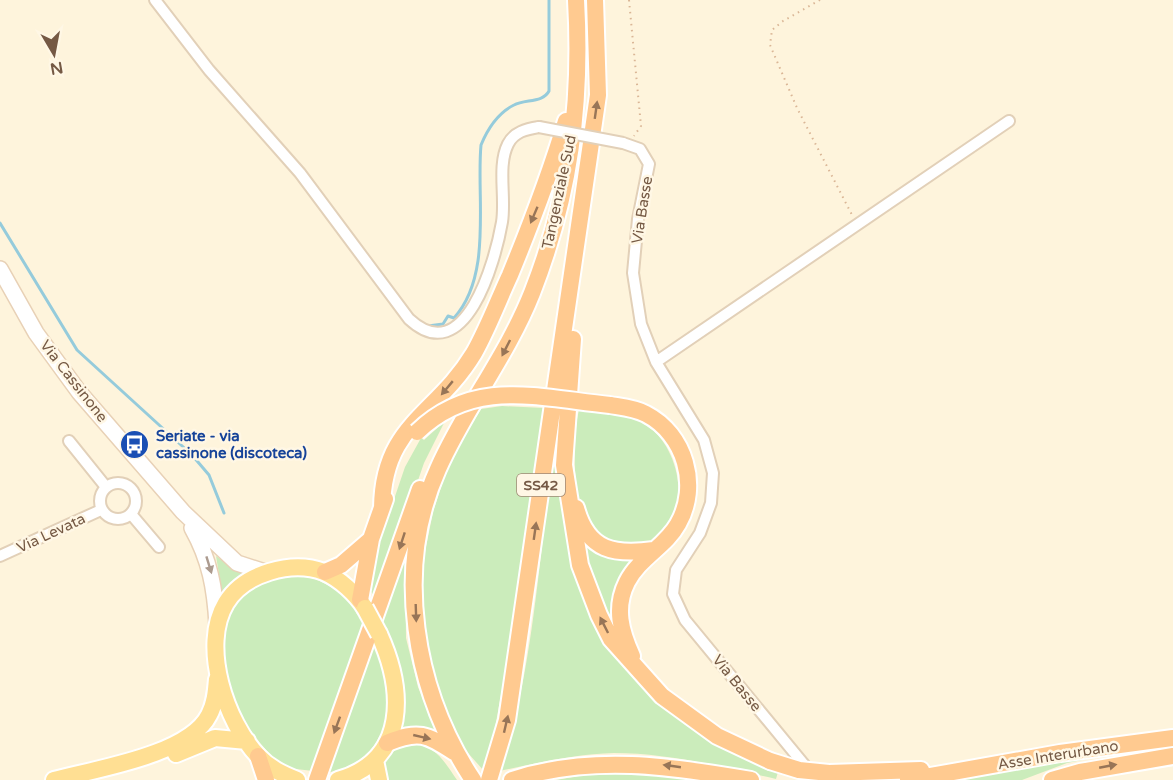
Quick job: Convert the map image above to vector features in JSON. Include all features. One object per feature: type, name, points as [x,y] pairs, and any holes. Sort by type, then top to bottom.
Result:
[{"type":"highway","name":"Tangenziale Sud","points":[[454,435],[506,348],[545,257],[565,183],[578,103],[576,0]]},
{"type":"highway","name":"Tangenziale Sud","points":[[585,189],[598,95],[595,0]]},
{"type":"highway","points":[[382,508],[382,482],[394,450],[403,434],[458,375],[488,327],[544,193],[567,116],[578,103]]},
{"type":"highway","points":[[585,189],[583,264],[567,413],[564,465],[580,565],[611,639],[662,696],[686,716],[717,736],[770,761],[823,777],[1003,763]]},
{"type":"highway","name":"SS42","points":[[489,780],[507,720],[585,189]]},
{"type":"highway","points":[[363,604],[371,539],[405,448],[417,432],[441,412],[479,396],[502,394],[610,405],[645,413],[656,420],[679,447],[686,466],[689,486],[686,506],[678,525],[627,582],[621,599],[621,632],[639,672]]},
{"type":"highway","points":[[567,413],[577,510],[588,534],[597,543],[619,553],[654,550]]},
{"type":"highway","points":[[454,435],[437,470],[419,532],[415,599],[416,632],[431,698],[455,753],[473,780]]},
{"type":"highway","points":[[317,780],[433,452],[454,435]]},
{"type":"highway","points":[[325,573],[341,565],[371,539]]},
{"type":"highway","points":[[387,743],[416,734],[428,736],[455,753]]},
{"type":"highway","name":"Asse Interurbano","points":[[908,780],[1003,763],[1173,738]]},
{"type":"highway","points":[[258,756],[266,780]]},
{"type":"highway","name":"Asse Interurbano","points":[[1052,780],[1080,772],[1173,756]]},
{"type":"highway","points":[[513,780],[554,770],[602,764],[660,765],[751,780]]},
{"type":"main road","name":"Via Cassinone","points":[[0,269],[36,333],[71,382],[183,512],[237,563],[266,572]]},
{"type":"main road","name":"Via Cassinone","points":[[183,512],[209,561],[214,584],[217,625],[215,654],[218,675],[232,714],[258,756],[274,771],[297,780]]},
{"type":"main road","name":"Via Cassinone","points":[[217,625],[226,603],[239,588],[266,572],[293,568],[325,573],[363,604],[392,662],[395,684],[395,725],[387,743],[375,760],[354,776],[338,780]]},
{"type":"main road","points":[[58,779],[128,760],[187,739],[209,717],[218,675]]},
{"type":"main road","points":[[128,760],[176,755],[215,738],[247,741]]},
{"type":"main road","points":[[375,760],[379,780]]},
{"type":"street","points":[[155,0],[209,70],[300,173],[409,319],[429,334],[438,335],[462,322],[481,293],[502,220],[504,156],[512,137],[525,130],[539,127],[627,144]]},
{"type":"street","points":[[656,362],[1009,121]]},
{"type":"street","name":"Via Basse","points":[[627,144],[646,155],[649,164],[638,219],[633,273],[641,324],[656,362],[704,440],[713,473],[711,503],[700,533],[676,570],[673,594],[685,620],[823,777]]},
{"type":"street","points":[[69,441],[106,487]]},
{"type":"street","points":[[118,483],[129,487],[136,497],[131,514],[115,519],[101,510],[100,497],[106,487],[118,483]]},
{"type":"street","name":"Via Levata","points":[[0,556],[101,510]]},
{"type":"street","points":[[131,514],[159,547]]},
{"type":"path","points":[[627,144],[641,126],[629,0]]},
{"type":"path","points":[[820,0],[783,21],[772,30],[770,45],[797,108],[857,226]]},
{"type":"green space","points":[[502,406],[544,408],[514,623],[491,750],[484,771],[460,744],[438,691],[424,643],[422,567],[433,512],[450,460],[481,409]]},
{"type":"green space","points":[[579,410],[633,418],[649,427],[660,437],[668,450],[675,466],[678,499],[675,515],[668,529],[652,543],[636,548],[619,546],[595,535],[584,521],[575,472],[575,437]]},
{"type":"green space","points":[[445,421],[424,463],[376,602],[369,587],[368,576],[405,467],[421,438],[424,440]]},
{"type":"green space","points":[[552,461],[560,463],[559,489],[570,549],[652,697],[687,726],[735,754],[778,772],[776,779],[675,758],[614,753],[571,757],[500,771],[511,735],[527,658]]},
{"type":"green space","points":[[582,535],[638,559],[612,628],[593,590]]},
{"type":"green space","points":[[405,548],[406,638],[418,687],[437,735],[400,731],[402,701],[400,672],[393,644],[380,616]]},
{"type":"green space","points":[[216,556],[235,569],[249,574],[223,599]]},
{"type":"green space","points":[[294,574],[321,581],[343,595],[357,607],[355,609],[366,624],[313,771],[296,769],[294,772],[279,762],[250,729],[229,687],[222,665],[220,644],[223,626],[228,615],[242,597],[272,580]]},
{"type":"green space","points":[[375,640],[391,699],[379,739],[357,762],[326,773]]},
{"type":"green space","points":[[412,742],[433,751],[457,780],[382,780],[384,760],[401,745]]},
{"type":"green space","points":[[1108,755],[1067,763],[1022,780],[944,780]]},
{"type":"green space","points":[[641,771],[725,780],[556,780],[601,772]]},
{"type":"waterway","points":[[428,326],[443,324],[448,316],[454,318],[466,300],[474,280],[480,235],[481,145],[487,133],[498,117],[508,108],[543,97],[549,91],[549,0]]},
{"type":"waterway","points":[[0,223],[77,350],[192,455],[209,475],[224,513]]},
{"type":"place","name":"Seriate - via cassinone (discoteca)","points":[[135,445]]}]
